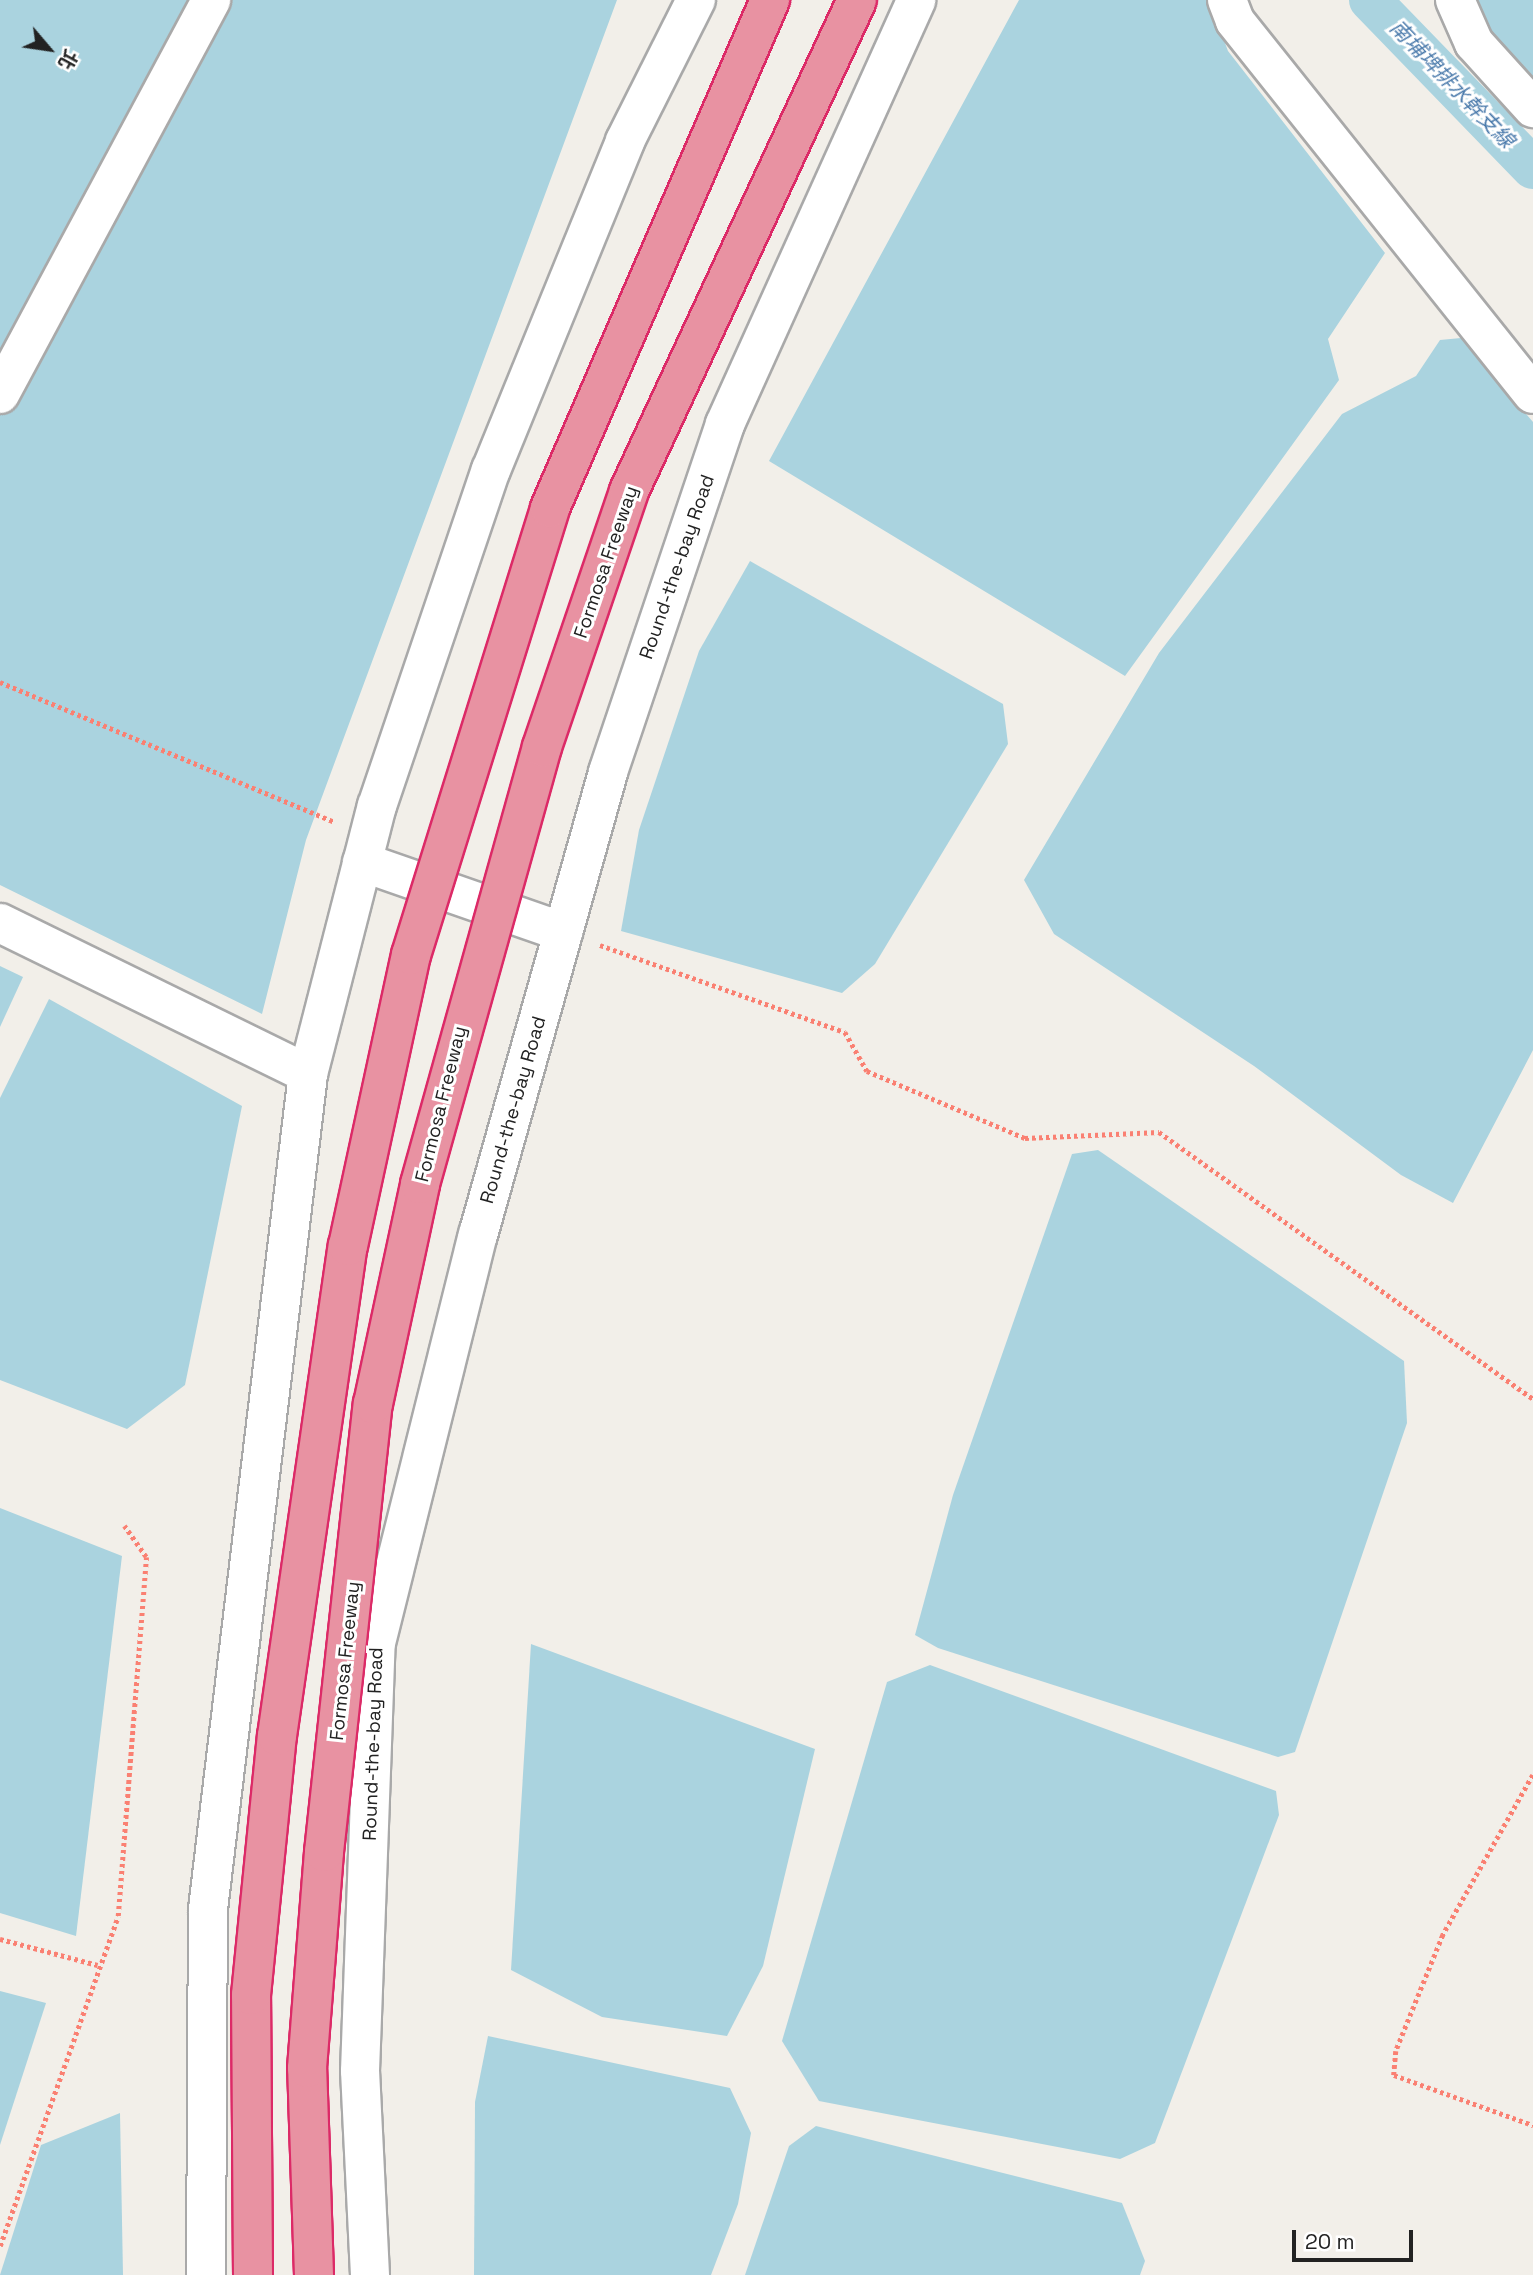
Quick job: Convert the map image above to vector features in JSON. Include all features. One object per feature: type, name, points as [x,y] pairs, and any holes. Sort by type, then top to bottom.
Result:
[{"type":"highway","points":[[253,2275],[251,1996],[277,1736],[348,1246],[411,955],[550,508],[770,0]]},
{"type":"highway","name":"Formosa Freeway","points":[[314,2275],[307,2068],[324,1852],[373,1404],[420,1184],[542,747],[629,491],[857,0]]},
{"type":"street","points":[[0,394],[211,0]]},
{"type":"street","points":[[206,2275],[208,1909],[308,1074],[362,862],[491,470],[625,141],[696,0]]},
{"type":"street","name":"Round-the-bay Road","points":[[370,2275],[360,2071],[376,1643],[478,1236],[608,772],[725,424],[916,0]]},
{"type":"street","points":[[1227,0],[1235,22],[1533,394]]},
{"type":"street","points":[[1455,0],[1475,43],[1533,108]]},
{"type":"street","points":[[362,862],[563,932]]},
{"type":"street","points":[[0,923],[308,1074]]},
{"type":"path","points":[[0,682],[332,820],[362,862]]},
{"type":"path","points":[[563,932],[845,1032],[867,1071],[1025,1138],[1158,1132],[1533,1399]]},
{"type":"path","points":[[0,2246],[98,1965],[118,1916],[146,1557],[124,1526]]},
{"type":"path","points":[[1533,1775],[1443,1935],[1396,2051],[1394,2075],[1533,2125]]},
{"type":"path","points":[[0,1939],[98,1965]]},
{"type":"water","points":[[0,0],[617,0],[306,840],[262,1014],[0,885]]},
{"type":"water","points":[[1019,0],[1209,0],[1228,51],[1385,253],[1328,339],[1339,380],[1125,676],[769,461]]},
{"type":"water","points":[[1456,0],[1533,0],[1533,84]]},
{"type":"water","points":[[1461,338],[1533,422],[1533,1050],[1453,1203],[1401,1175],[1254,1066],[1054,934],[1024,880],[1159,653],[1342,414],[1416,376],[1440,340]]},
{"type":"water","points":[[750,561],[1003,704],[1008,744],[875,964],[842,993],[621,931],[639,830],[699,651]]},
{"type":"water","points":[[0,966],[23,977],[0,1027]]},
{"type":"water","points":[[49,999],[242,1106],[185,1385],[127,1429],[0,1380],[0,1098]]},
{"type":"water","points":[[1098,1150],[1404,1361],[1407,1423],[1295,1752],[1278,1757],[938,1648],[915,1635],[953,1495],[1072,1154]]},
{"type":"water","points":[[0,1508],[122,1556],[76,1936],[0,1913]]},
{"type":"water","points":[[531,1644],[815,1749],[763,1966],[727,2036],[602,2017],[511,1970]]},
{"type":"water","points":[[930,1665],[1276,1791],[1279,1815],[1155,2143],[1120,2159],[819,2101],[782,2041],[887,1682]]},
{"type":"water","points":[[0,1991],[46,2003],[0,2145]]},
{"type":"water","points":[[488,2036],[730,2088],[751,2133],[738,2204],[711,2275],[474,2275],[475,2102]]},
{"type":"water","points":[[120,2113],[123,2275],[0,2275],[41,2145]]},
{"type":"water","points":[[816,2126],[1122,2203],[1145,2261],[1140,2275],[745,2275],[789,2146]]},
{"type":"waterway","name":"南埔埤排水幹支線","points":[[1370,0],[1533,168]]}]
